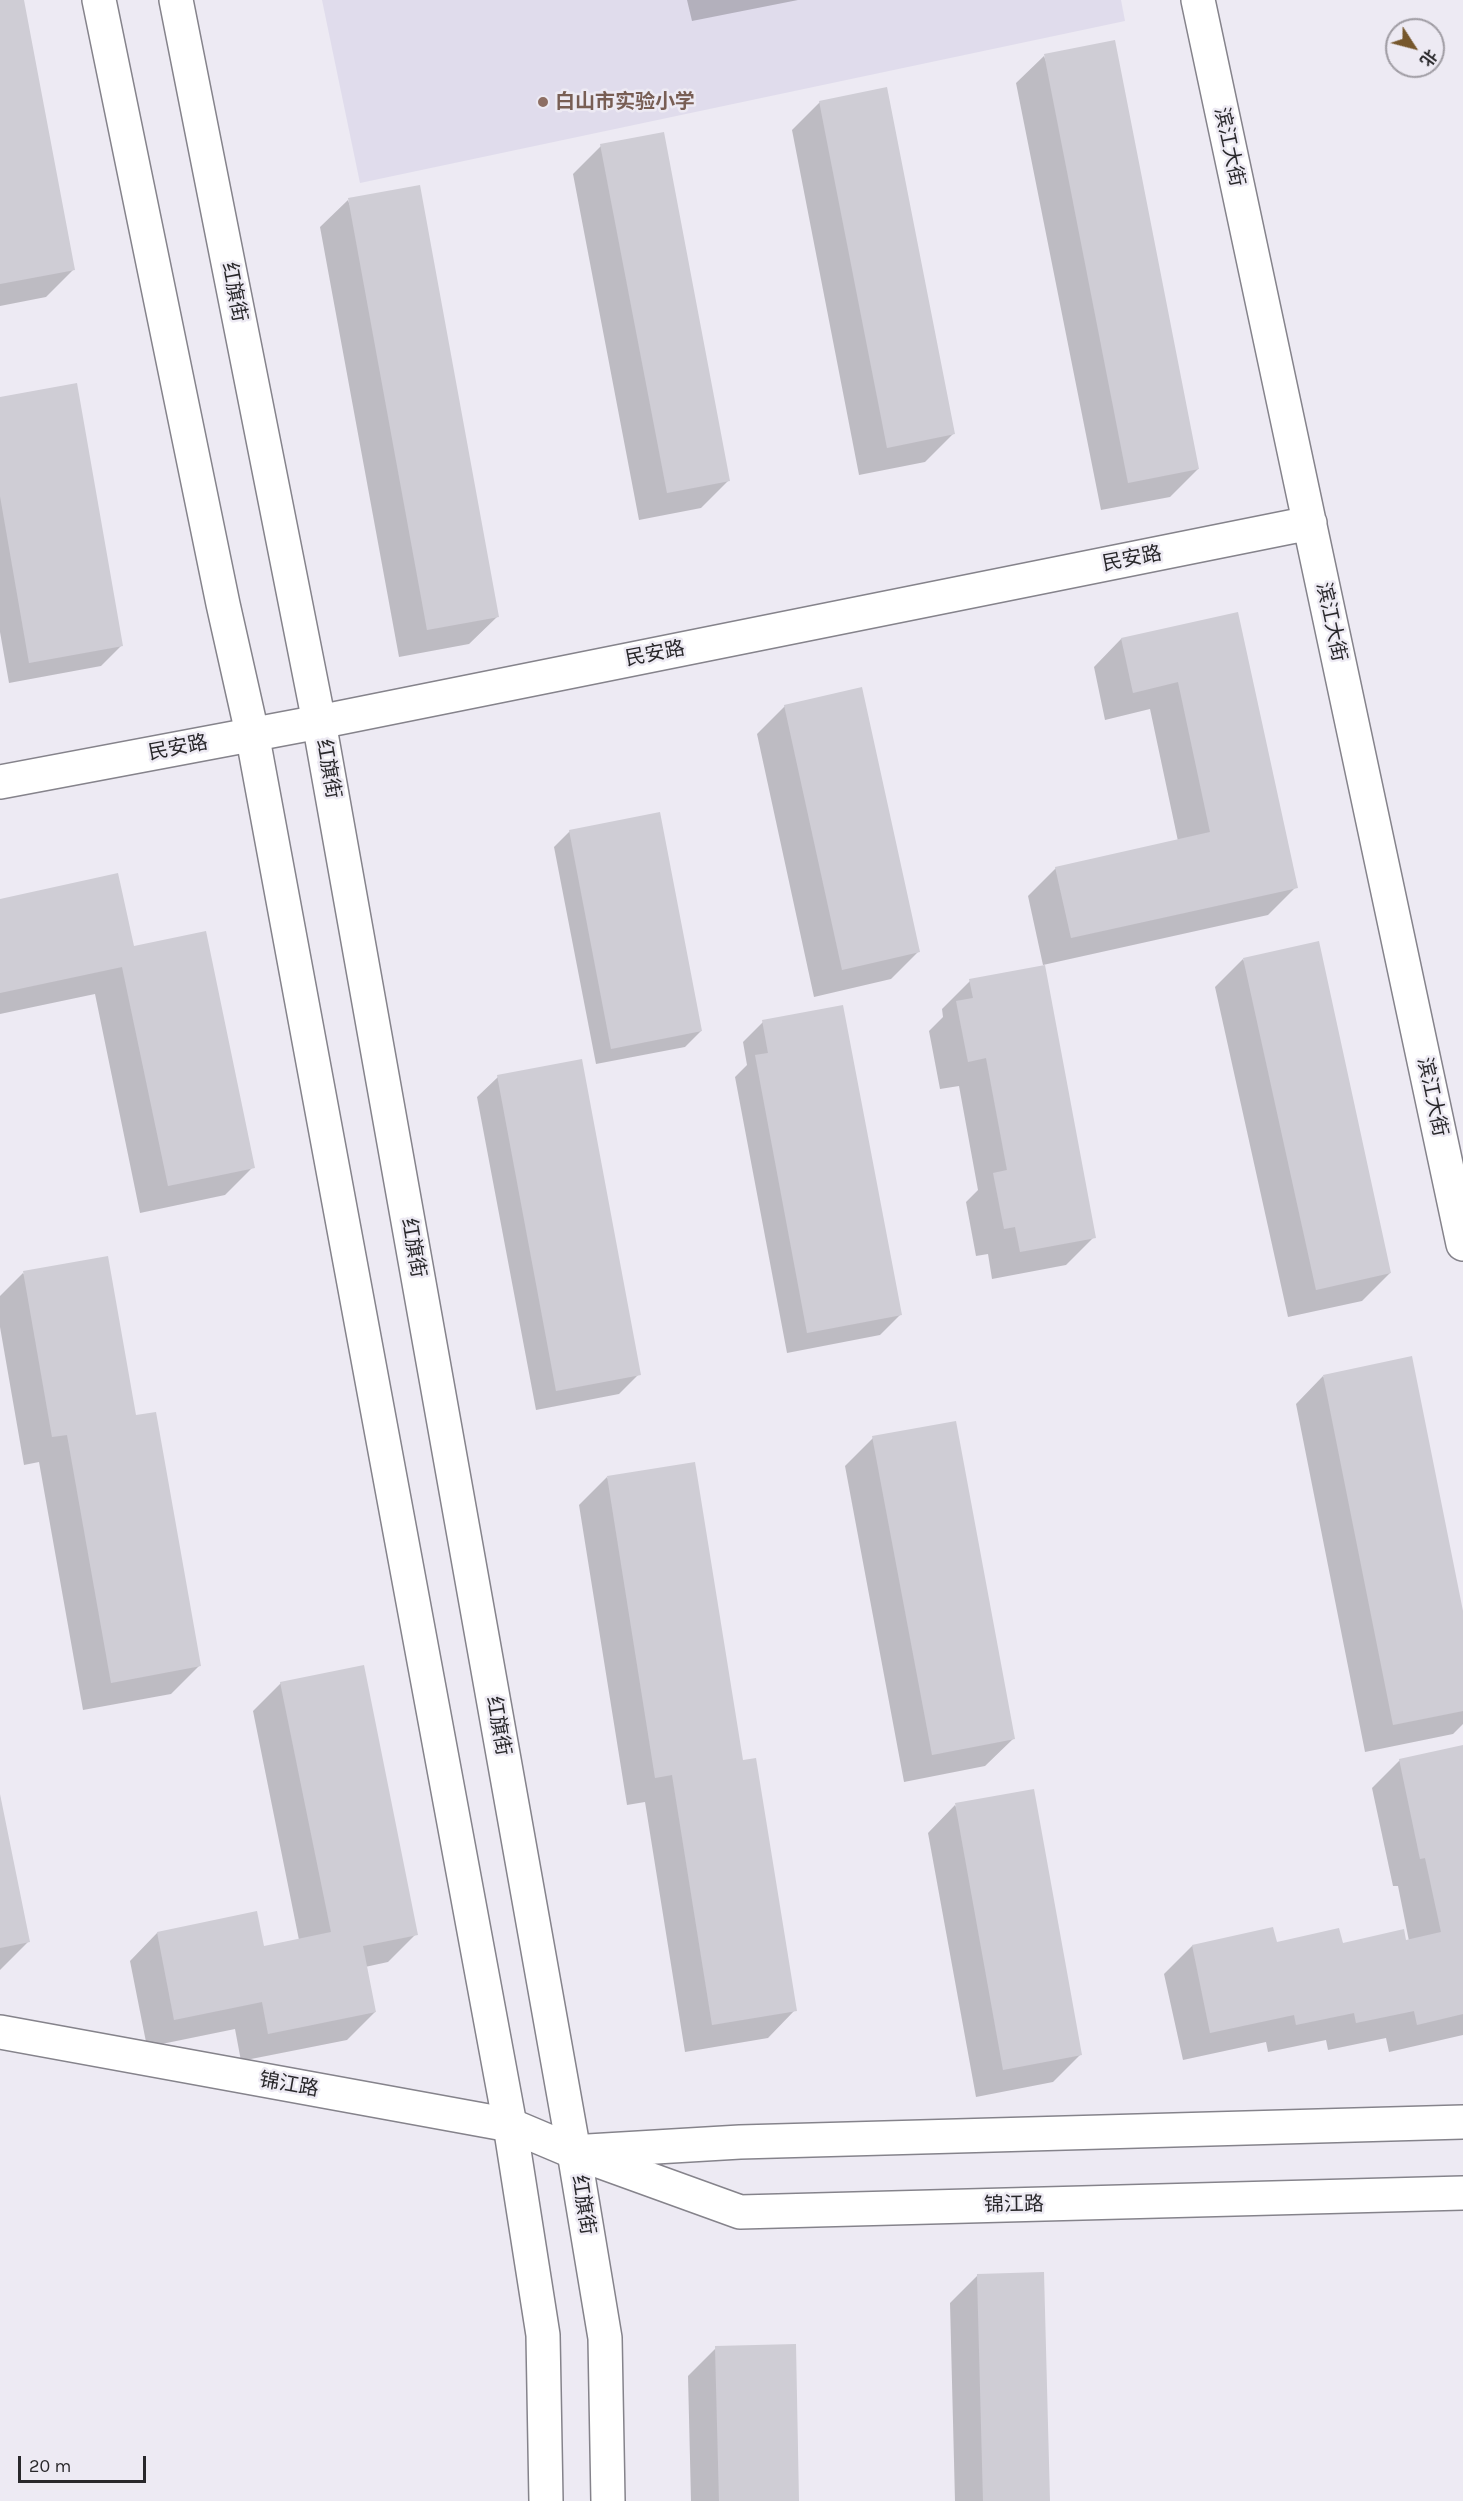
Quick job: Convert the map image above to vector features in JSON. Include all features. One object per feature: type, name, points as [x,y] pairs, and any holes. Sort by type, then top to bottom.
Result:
[{"type":"main road","points":[[99,0],[223,604],[252,733],[510,2125],[543,2335],[546,2501]]},
{"type":"main road","name":"红旗街","points":[[176,0],[319,722],[574,2152],[605,2338],[608,2501]]},
{"type":"main road","name":"滨江大街","points":[[1198,0],[1463,1244]]},
{"type":"main road","name":"民安路","points":[[0,782],[319,722],[1310,523]]},
{"type":"main road","name":"锦江路","points":[[0,2032],[510,2125],[574,2152],[740,2211],[1463,2193]]},
{"type":"main road","name":"锦江路","points":[[574,2152],[741,2142],[1463,2122]]},
{"type":"shaded area","name":"白山市实验小学","points":[[322,0],[1121,0],[1125,21],[360,183]]},
{"type":"building","points":[[0,0],[24,0],[75,270],[0,284]]},
{"type":"building","points":[[1115,40],[1199,469],[1128,483],[1044,54]]},
{"type":"building","points":[[887,87],[955,434],[887,448],[819,101]]},
{"type":"building","points":[[664,132],[730,481],[667,493],[600,144]]},
{"type":"building","points":[[420,185],[499,617],[427,630],[348,198]]},
{"type":"building","points":[[77,383],[123,646],[29,663],[0,496],[0,397]]},
{"type":"building","points":[[1238,612],[1298,888],[1071,938],[1055,867],[1210,832],[1178,682],[1133,693],[1121,638]]},
{"type":"building","points":[[862,687],[920,952],[842,970],[784,705]]},
{"type":"building","points":[[660,812],[702,1031],[611,1049],[569,830]]},
{"type":"building","points":[[118,873],[134,946],[206,931],[255,1168],[168,1186],[122,967],[0,993],[0,899]]},
{"type":"building","points":[[1319,941],[1391,1273],[1316,1290],[1243,958]]},
{"type":"building","points":[[1045,965],[1096,1238],[1020,1252],[1015,1227],[1004,1229],[993,1173],[1007,1170],[986,1058],[968,1062],[956,1001],[973,998],[969,979]]},
{"type":"building","points":[[843,1005],[902,1315],[807,1333],[755,1055],[768,1053],[762,1020]]},
{"type":"building","points":[[582,1059],[641,1375],[556,1391],[497,1075]]},
{"type":"building","points":[[108,1256],[136,1415],[156,1412],[201,1666],[111,1683],[67,1435],[52,1437],[23,1271]]},
{"type":"building","points":[[1412,1356],[1463,1611],[1463,1711],[1393,1725],[1323,1375]]},
{"type":"building","points":[[956,1421],[1015,1739],[932,1755],[872,1436]]},
{"type":"building","points":[[695,1462],[743,1760],[756,1758],[797,2011],[712,2025],[672,1775],[655,1778],[607,1476]]},
{"type":"building","points":[[364,1665],[418,1935],[363,1946],[376,2012],[268,2034],[262,2002],[174,2020],[157,1932],[257,1911],[264,1946],[331,1932],[280,1682]]},
{"type":"building","points":[[1463,1745],[1463,2014],[1417,2025],[1414,2011],[1356,2023],[1354,2013],[1296,2025],[1294,2015],[1210,2033],[1192,1945],[1273,1927],[1277,1942],[1339,1928],[1343,1943],[1404,1929],[1406,1940],[1441,1932],[1425,1858],[1420,1859],[1399,1759]]},
{"type":"building","points":[[1034,1789],[1082,2055],[1003,2070],[955,1803]]},
{"type":"building","points":[[0,1794],[30,1942],[0,1948]]},
{"type":"building","points":[[1044,2272],[1050,2501],[983,2501],[977,2274]]},
{"type":"building","points":[[796,2344],[799,2501],[719,2501],[715,2346]]},
{"type":"place","name":"白山市实验小学","points":[[543,102]]}]
